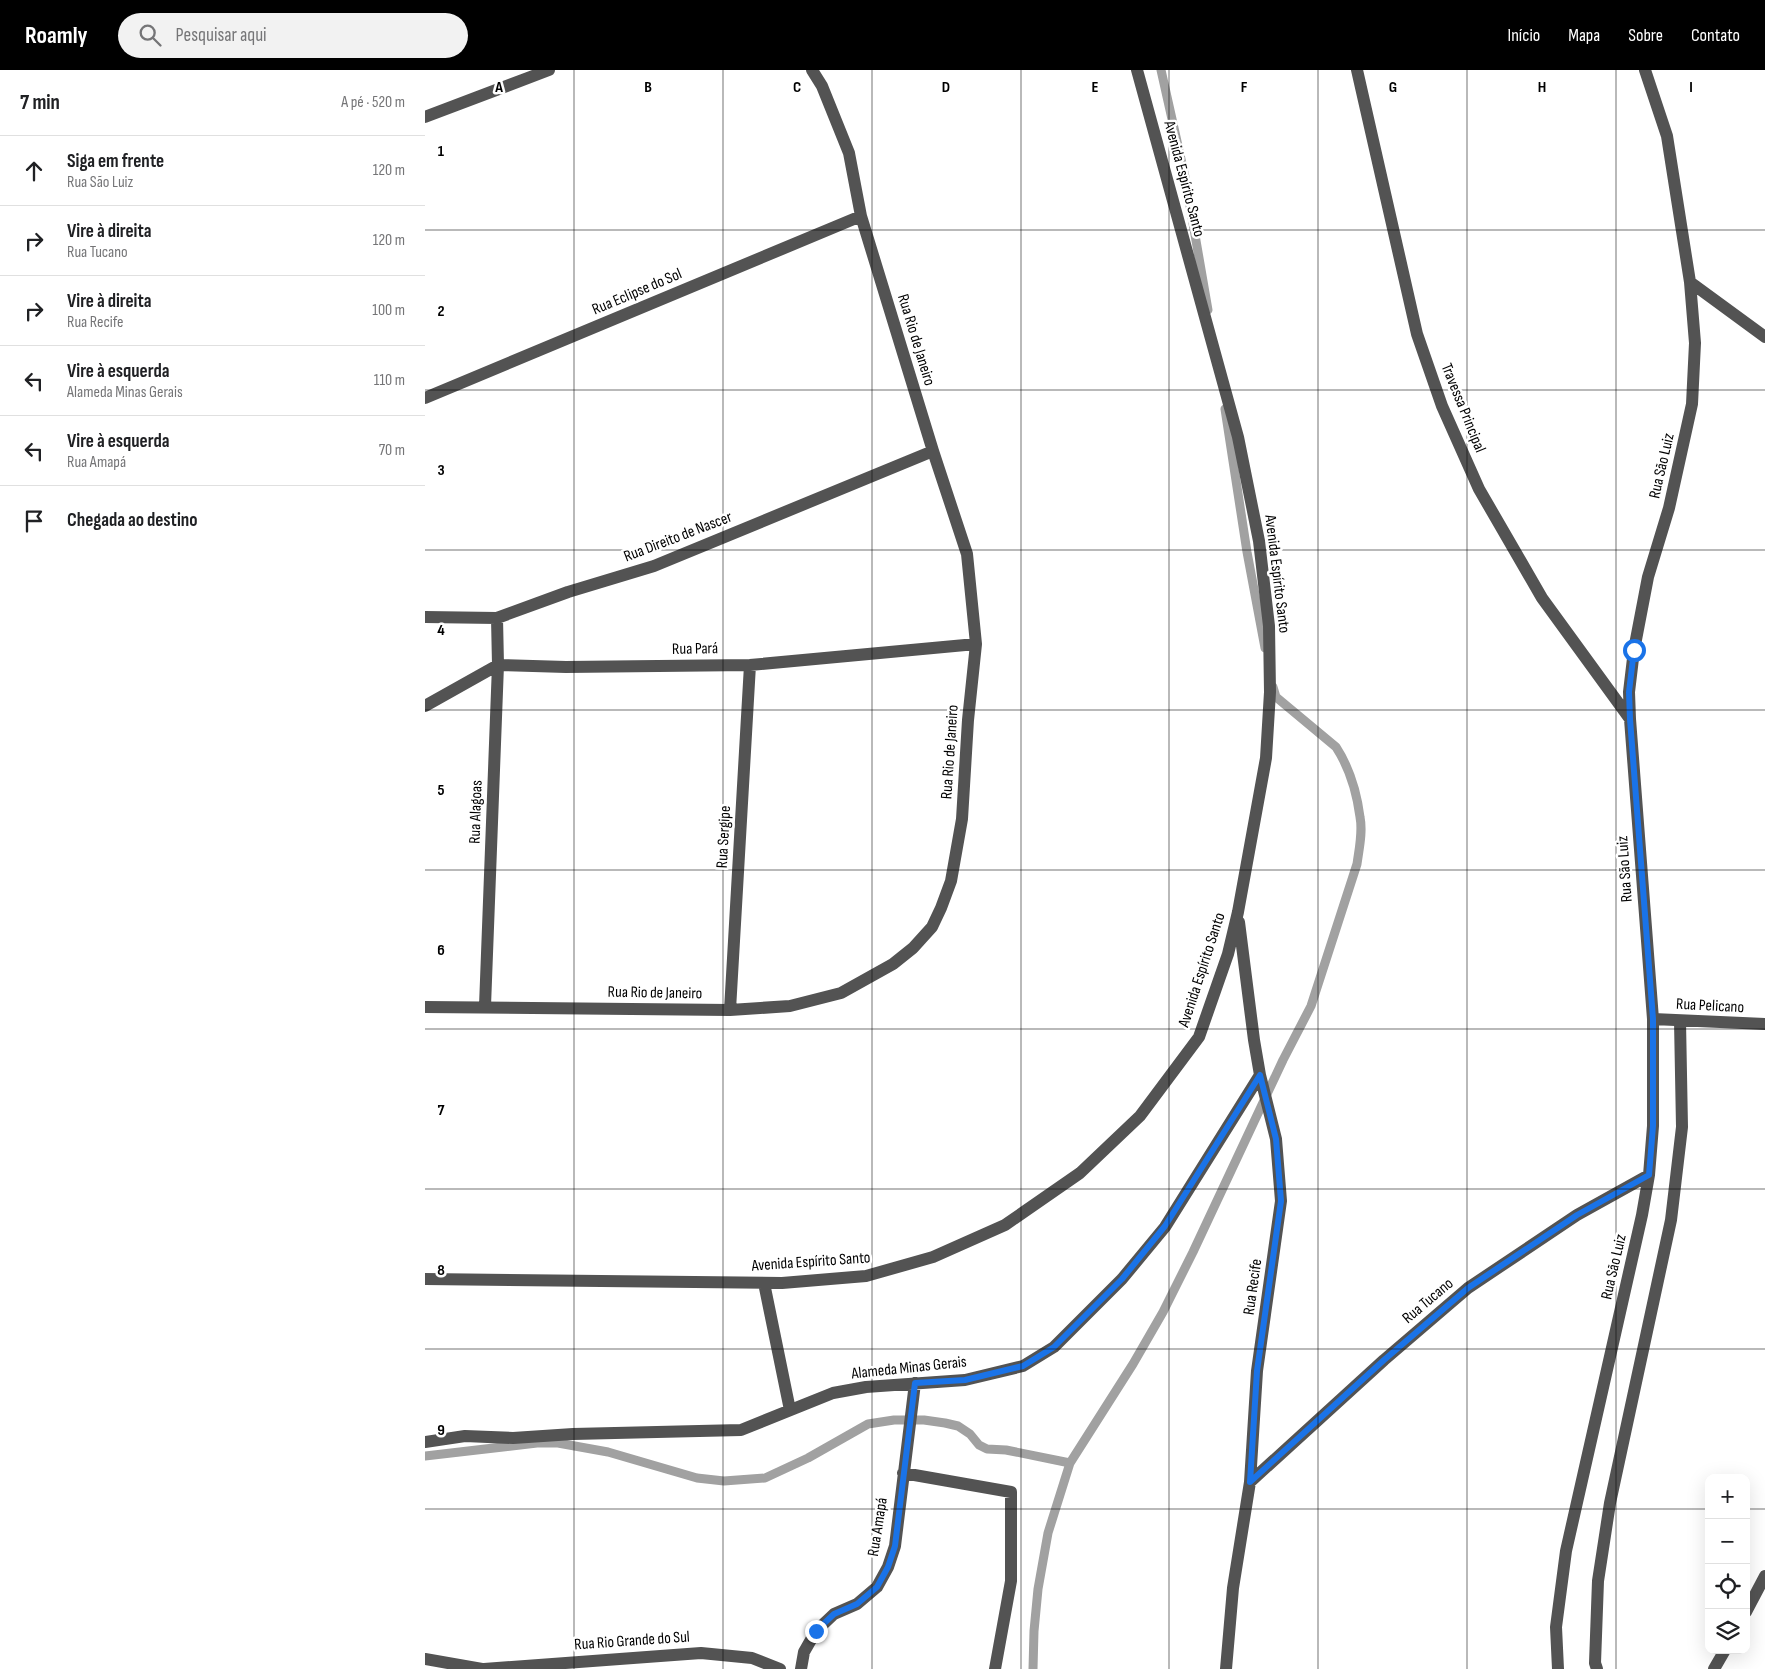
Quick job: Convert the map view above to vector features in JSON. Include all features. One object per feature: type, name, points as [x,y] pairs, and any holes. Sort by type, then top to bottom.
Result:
[{"type":"street","points":[[425,117],[549,70]]},
{"type":"street","name":"Rua Rio de Janeiro","points":[[425,1007],[485,1006],[730,1010],[790,1006],[841,993],[893,964],[913,948],[932,927],[941,908],[951,880],[962,819],[968,720],[976,644],[967,554],[933,451],[861,216],[849,153],[822,86],[812,70]]},
{"type":"street","name":"Avenida Espírito Santo","points":[[425,1279],[764,1283],[866,1276],[933,1257],[1005,1225],[1080,1173],[1140,1116],[1199,1037],[1228,954],[1238,912],[1265,758],[1270,692],[1269,626],[1259,541],[1238,436],[1137,70]]},
{"type":"street","name":"Travessa Principal","points":[[1357,70],[1417,334],[1442,406],[1479,489],[1542,598],[1630,719]]},
{"type":"street","name":"Rua São Luiz","points":[[1558,1669],[1556,1627],[1567,1551],[1643,1215],[1653,1126],[1653,1019],[1629,692],[1634,650],[1648,576],[1669,508],[1692,404],[1695,343],[1690,282],[1667,136],[1645,70]]},
{"type":"street","name":"Rua Eclipse do Sol","points":[[425,398],[861,216]]},
{"type":"street","points":[[1690,282],[1765,338]]},
{"type":"street","name":"Rua Direito de Nascer","points":[[425,616],[497,618],[568,592],[654,566],[933,451]]},
{"type":"street","name":"Rua Alagoas","points":[[485,1006],[498,665],[497,618]]},
{"type":"street","name":"Rua Pará","points":[[498,665],[566,667],[750,665],[976,644]]},
{"type":"street","points":[[425,706],[498,665]]},
{"type":"street","name":"Rua Sergipe","points":[[730,1010],[750,665]]},
{"type":"street","name":"Rua Recife","points":[[1226,1669],[1233,1588],[1250,1482],[1257,1371],[1281,1201],[1276,1139],[1260,1075],[1249,1005],[1238,912]]},
{"type":"street","name":"Rua Pelicano","points":[[1653,1019],[1765,1024]]},
{"type":"street","points":[[1597,1669],[1595,1662],[1597,1581],[1611,1503],[1671,1220],[1676,1188],[1682,1127],[1680,1020]]},
{"type":"street","name":"Alameda Minas Gerais","points":[[425,1442],[465,1436],[513,1438],[573,1434],[741,1430],[833,1393],[866,1387],[965,1380],[1023,1366],[1054,1347],[1122,1279],[1165,1226],[1260,1075]]},
{"type":"street","name":"Rua Tucano","points":[[1250,1482],[1384,1360],[1468,1288],[1577,1215],[1649,1175]]},
{"type":"street","points":[[764,1283],[790,1410]]},
{"type":"street","name":"Rua Amapá","points":[[801,1669],[804,1652],[816,1631],[834,1614],[857,1604],[877,1587],[888,1567],[895,1546],[915,1383]]},
{"type":"street","points":[[903,1473],[1011,1492],[1011,1580],[995,1669]]},
{"type":"street","points":[[1748,1609],[1765,1576]]},
{"type":"street","name":"Rua Rio Grande do Sul","points":[[483,1669],[701,1653],[752,1658],[780,1669]]},
{"type":"street","points":[[1714,1669],[1723,1654]]},
{"type":"street","points":[[425,1659],[483,1669]]},
{"type":"waterway","points":[[1161,70],[1185,177],[1208,310]]},
{"type":"waterway","points":[[1225,409],[1247,552],[1265,648]]},
{"type":"waterway","points":[[1033,1669],[1038,1589],[1048,1533],[1070,1463],[1133,1364],[1163,1312],[1283,1060],[1311,1006],[1357,864],[1361,823],[1355,790],[1345,763],[1336,747],[1276,697],[1273,687]]},
{"type":"waterway","points":[[425,1456],[537,1443],[558,1443],[608,1452],[697,1478],[724,1481],[765,1478],[808,1458],[868,1424],[894,1420],[924,1420],[958,1426],[970,1434],[979,1445],[987,1449],[1006,1450],[1070,1463]]},
{"type":"route","points":[[816,1631],[834,1614],[857,1604],[877,1587],[888,1567],[895,1546],[915,1383],[965,1380],[1023,1366],[1054,1347],[1122,1279],[1165,1226],[1260,1075],[1276,1139],[1281,1201],[1257,1371],[1250,1482],[1384,1360],[1468,1288],[1577,1215],[1649,1175],[1653,1126],[1653,1019],[1630,719],[1629,692],[1634,650]]}]
